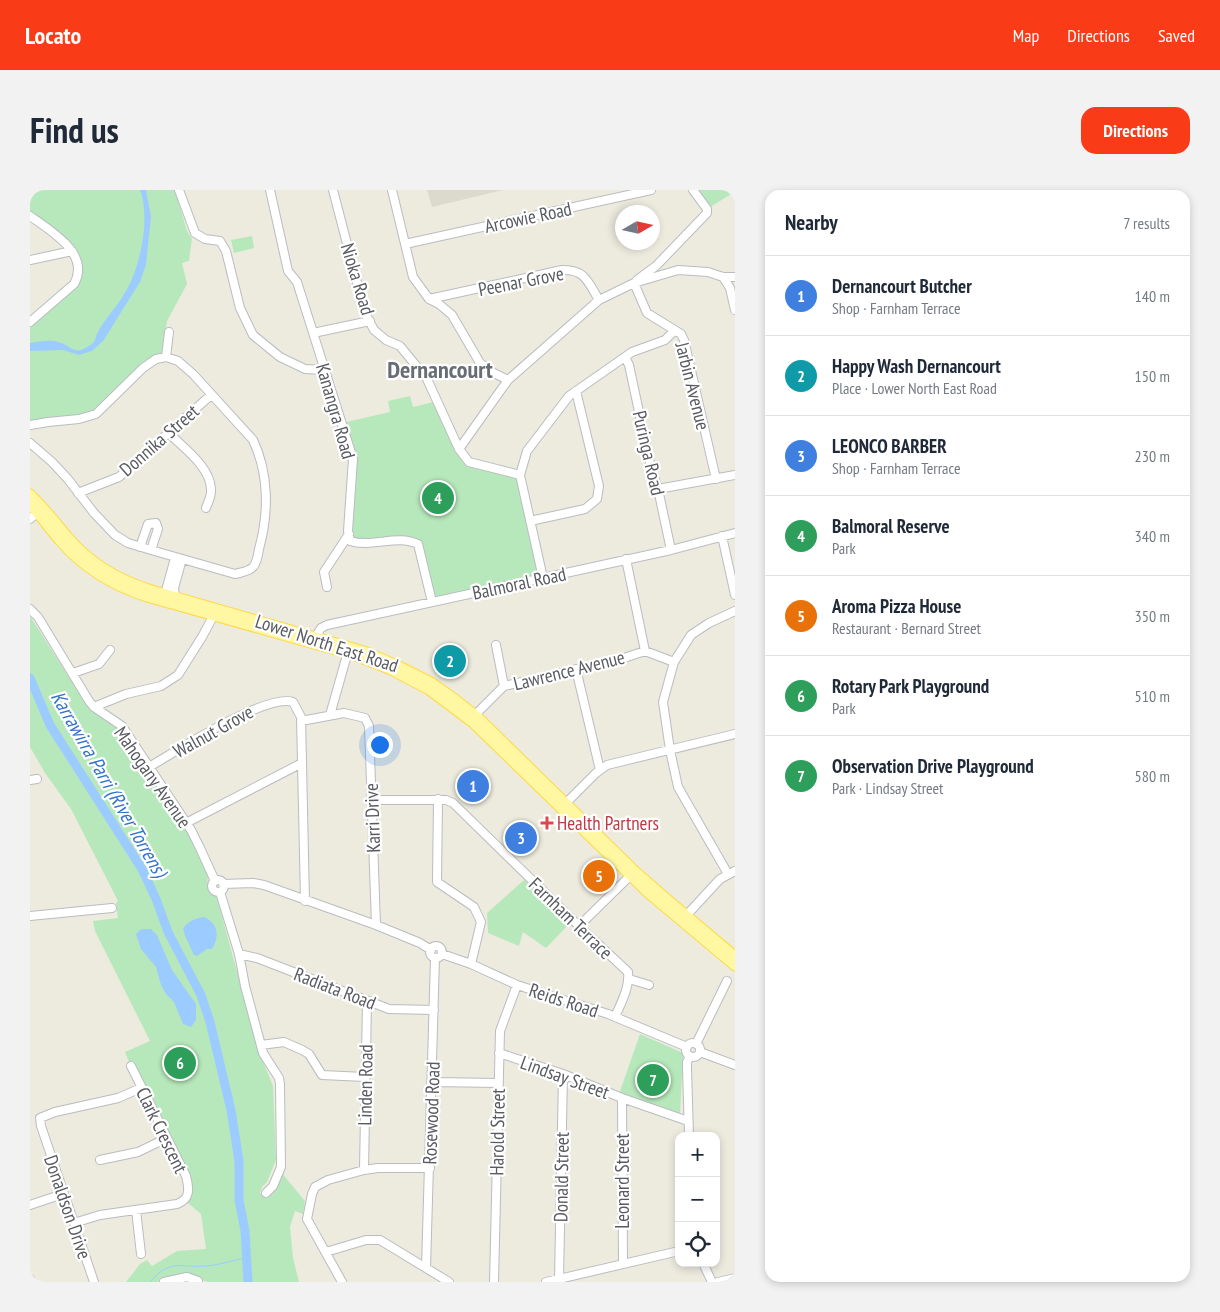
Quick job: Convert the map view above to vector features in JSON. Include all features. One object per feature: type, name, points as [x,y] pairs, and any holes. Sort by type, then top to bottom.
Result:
[{"type":"main road","name":"Lower North East Road","points":[[30,494],[37,513]]},
{"type":"main road","name":"Lower North East Road","points":[[30,504],[37,513],[97,564],[132,584],[215,612],[390,661],[447,693],[475,715],[633,873],[735,966]]},
{"type":"main road","name":"Lower North East Road","points":[[348,650],[398,673],[429,690],[449,704],[483,732],[563,805]]},
{"type":"main road","name":"Lower North East Road","points":[[683,919],[735,956]]},
{"type":"street","points":[[179,190],[195,233],[205,239],[220,241],[226,251],[240,308],[253,335],[280,357],[305,369],[325,370]]},
{"type":"street","name":"Kanangra Road","points":[[270,190],[288,271],[297,282],[353,459],[349,534]]},
{"type":"street","name":"Nioka Road","points":[[332,190],[365,313],[374,330],[386,340],[400,346],[426,379],[459,449],[469,462],[520,475]]},
{"type":"street","points":[[392,190],[413,277],[429,299],[439,304],[452,315],[480,363],[508,380]]},
{"type":"street","name":"Arcowie Road","points":[[405,244],[651,190]]},
{"type":"street","points":[[634,283],[656,266],[708,213],[693,190]]},
{"type":"street","points":[[30,216],[62,238],[77,261],[79,276],[74,284],[30,322]]},
{"type":"street","points":[[30,260],[72,251]]},
{"type":"street","name":"Peenar Grove","points":[[429,299],[562,270],[571,270],[578,271],[585,278],[599,300]]},
{"type":"street","points":[[459,449],[508,380],[599,300],[634,283],[666,273],[688,270],[708,272],[722,277],[735,276]]},
{"type":"street","points":[[722,277],[730,288],[735,310]]},
{"type":"street","name":"Jarbin Avenue","points":[[634,283],[647,313],[681,334],[684,340],[716,479]]},
{"type":"street","points":[[313,333],[370,321]]},
{"type":"street","points":[[543,578],[520,475],[527,451],[569,396],[632,352],[665,340],[674,330]]},
{"type":"street","points":[[166,358],[169,332]]},
{"type":"street","name":"Puringa Road","points":[[625,357],[629,365],[671,550]]},
{"type":"street","points":[[30,425],[79,420],[96,414],[143,368],[156,359],[166,358],[178,361],[193,374],[210,395],[253,440],[259,453],[266,489],[264,533],[255,565],[248,571],[235,574],[128,543],[115,535],[94,513],[52,462],[30,443]]},
{"type":"street","points":[[530,521],[585,509],[597,500],[599,486],[576,392]]},
{"type":"street","name":"Donnika Street","points":[[78,493],[119,477],[210,395]]},
{"type":"street","points":[[169,433],[201,466],[208,476],[212,490],[206,508]]},
{"type":"street","points":[[658,490],[735,475]]},
{"type":"street","points":[[140,547],[148,524],[156,523],[158,530],[151,550]]},
{"type":"street","points":[[327,587],[324,572],[349,534]]},
{"type":"street","points":[[349,534],[350,541],[359,544],[409,540],[418,544],[432,602]]},
{"type":"street","name":"Balmoral Road","points":[[313,640],[320,628],[327,625],[671,550],[735,534]]},
{"type":"street","points":[[722,536],[735,595]]},
{"type":"street","points":[[169,598],[179,558]]},
{"type":"street","points":[[626,560],[645,652],[674,662]]},
{"type":"street","name":"Mahogany Avenue","points":[[30,609],[38,617],[94,707],[122,726],[186,823],[215,881]]},
{"type":"street","points":[[683,919],[720,879],[732,873],[678,787],[663,702],[674,662],[691,635],[709,623],[735,611]]},
{"type":"street","points":[[94,707],[126,694],[161,686],[178,675],[215,612]]},
{"type":"street","points":[[496,645],[504,686]]},
{"type":"street","points":[[73,673],[99,664],[110,650]]},
{"type":"street","points":[[330,716],[348,650]]},
{"type":"street","name":"Lawrence Avenue","points":[[475,715],[504,686],[645,652]]},
{"type":"street","points":[[576,670],[600,770]]},
{"type":"street","name":"Walnut Grove","points":[[149,767],[259,706],[288,700],[292,702],[301,719]]},
{"type":"street","name":"Karri Drive","points":[[301,719],[344,713],[365,718],[369,726],[376,925]]},
{"type":"street","points":[[301,719],[305,901]]},
{"type":"street","points":[[563,805],[607,765],[735,734]]},
{"type":"street","points":[[186,823],[302,763]]},
{"type":"street","name":"Farnham Terrace","points":[[372,800],[446,800],[453,803],[628,972],[629,979]]},
{"type":"street","points":[[438,800],[437,882],[474,908],[481,923],[471,964]]},
{"type":"street","points":[[579,926],[633,873]]},
{"type":"street","points":[[220,892],[214,892],[212,889],[215,881],[219,880],[223,884],[252,883],[264,885],[376,925],[420,943],[431,950],[431,955],[439,956]]},
{"type":"street","points":[[220,892],[223,890],[223,884]]},
{"type":"street","points":[[220,892],[239,954],[245,986],[261,1045],[279,1078],[280,1084],[281,1167],[273,1186],[266,1193]]},
{"type":"street","points":[[30,916],[112,908]]},
{"type":"street","name":"Radiata Road","points":[[239,954],[257,958],[389,1009],[434,1010]]},
{"type":"street","name":"Reids Road","points":[[439,956],[471,964],[516,985],[614,1017],[687,1047]]},
{"type":"street","name":"Rosewood Road","points":[[426,1268],[434,1010],[439,956]]},
{"type":"street","points":[[614,1017],[629,979],[649,985]]},
{"type":"street","points":[[696,1044],[728,981]]},
{"type":"street","name":"Harold Street","points":[[494,1282],[500,1031],[516,985]]},
{"type":"street","name":"Linden Road","points":[[364,1170],[367,1001]]},
{"type":"street","points":[[261,1045],[284,1042],[302,1050],[309,1054],[322,1075],[365,1077]]},
{"type":"street","points":[[691,1043],[696,1044],[699,1046],[700,1052],[696,1057],[690,1056],[686,1052],[687,1047],[691,1043]]},
{"type":"street","points":[[700,1052],[735,1065]]},
{"type":"street","name":"Lindsay Street","points":[[499,1054],[563,1074],[622,1098],[688,1121]]},
{"type":"street","points":[[689,1132],[687,1062],[690,1056]]},
{"type":"street","name":"Clark Crescent","points":[[74,1223],[100,1215],[177,1204],[186,1199],[188,1195],[186,1176],[131,1066]]},
{"type":"street","name":"Donald Street","points":[[559,1280],[563,1074]]},
{"type":"street","points":[[433,1082],[498,1083]]},
{"type":"street","name":"Donaldson Drive","points":[[94,1282],[41,1126],[40,1118],[48,1114],[118,1098],[141,1088]]},
{"type":"street","name":"Leonard Street","points":[[622,1098],[623,1264]]},
{"type":"street","points":[[100,1160],[138,1152],[167,1138]]},
{"type":"street","points":[[342,1282],[307,1218],[315,1187],[328,1180],[364,1170],[378,1168],[430,1168]]},
{"type":"street","points":[[30,1205],[64,1194]]},
{"type":"street","points":[[136,1210],[141,1254]]},
{"type":"street","points":[[326,1252],[366,1240],[380,1240],[448,1282]]},
{"type":"street","points":[[546,1282],[675,1252]]},
{"type":"street","points":[[705,1267],[712,1282]]},
{"type":"street","points":[[164,1282],[187,1277],[198,1281]]},
{"type":"street","points":[[718,1282],[735,1278]]},
{"type":"shaded area","points":[[427,190],[503,190],[432,207]]},
{"type":"green space","points":[[30,190],[175,190],[187,231],[192,239],[189,261],[182,263],[187,284],[167,321],[162,354],[95,411],[30,421],[30,327],[77,287],[81,268],[79,258],[69,242],[30,213]]},
{"type":"green space","points":[[693,190],[735,190],[735,197],[731,194],[707,209]]},
{"type":"green space","points":[[252,236],[254,248],[234,253],[231,240]]},
{"type":"green space","points":[[410,396],[413,407],[437,401],[469,462],[520,475],[543,578],[432,602],[418,544],[350,541],[353,459],[342,423],[390,412],[388,401]]},
{"type":"green space","points":[[30,616],[89,709],[119,730],[188,833],[208,876],[207,884],[209,889],[217,898],[259,1052],[273,1086],[276,1160],[260,1193],[265,1196],[273,1194],[281,1172],[305,1201],[303,1214],[295,1211],[290,1227],[293,1258],[299,1282],[208,1282],[183,1274],[169,1276],[157,1282],[126,1282],[140,1264],[147,1260],[152,1266],[177,1251],[206,1249],[201,1214],[188,1203],[191,1184],[187,1172],[134,1064],[129,1062],[125,1052],[150,1041],[95,931],[93,921],[118,918],[116,903],[118,901],[71,809],[45,773],[30,747]]},
{"type":"green space","points":[[524,880],[571,922],[546,948],[523,932],[519,946],[488,933],[487,913]]},
{"type":"green space","points":[[640,1034],[683,1053],[680,1115],[619,1094]]},
{"type":"water","points":[[140,190],[146,190],[151,217],[146,265],[140,282],[103,341],[92,351],[79,355],[63,350],[30,351],[30,343],[54,341],[73,349],[81,350],[94,342],[99,329],[129,285],[139,259],[144,229],[143,202]]},
{"type":"water","points":[[204,917],[215,926],[217,935],[212,949],[207,949],[197,956],[194,955],[183,928],[192,920]]},
{"type":"water","points":[[144,929],[151,929],[157,935],[172,970],[196,1004],[196,1020],[191,1027],[183,1024],[174,1002],[161,985],[156,967],[141,949],[136,934]]},
{"type":"waterway","name":"Karrawirra Parri (River Torrens)","points":[[30,678],[50,725],[142,869],[168,932],[201,995],[210,1022],[231,1110],[239,1161],[239,1200],[245,1231],[248,1282]]},
{"type":"waterway","points":[[150,1282],[170,1267],[212,1265],[246,1258]]},
{"type":"place","name":"Balmoral Reserve","points":[[438,498]]},
{"type":"place","name":"Happy Wash Dernancourt","points":[[450,661]]},
{"type":"place","name":"Dernancourt Butcher","points":[[473,786]]},
{"type":"place","name":"Health Partners","points":[[547,823]]},
{"type":"place","name":"LEONCO BARBER","points":[[521,838]]},
{"type":"place","name":"Aroma Pizza House","points":[[599,876]]},
{"type":"place","name":"Rotary Park Playground","points":[[180,1063]]},
{"type":"place","name":"Observation Drive Playground","points":[[653,1080]]},
{"type":"district","name":"Dernancourt","points":[[440,370]]}]
